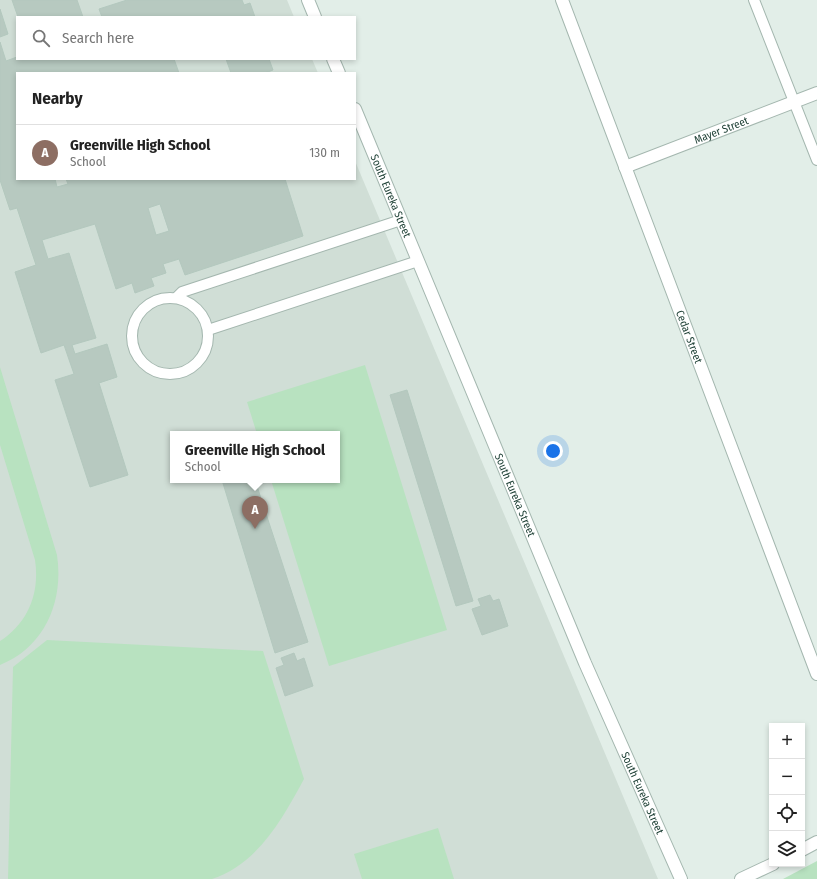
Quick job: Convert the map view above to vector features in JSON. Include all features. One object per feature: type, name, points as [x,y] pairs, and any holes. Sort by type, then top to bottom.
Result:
[{"type":"street","points":[[308,0],[315,16]]},
{"type":"street","name":"Cedar Street","points":[[562,0],[817,674]]},
{"type":"street","points":[[333,60],[339,72]]},
{"type":"street","name":"Mayer Street","points":[[625,167],[817,93]]},
{"type":"street","name":"South Eureka Street","points":[[356,111],[585,663],[681,879]]},
{"type":"street","points":[[805,848],[817,842]]},
{"type":"street","points":[[741,879],[769,866]]},
{"type":"lane","points":[[754,0],[817,160]]},
{"type":"lane","points":[[176,298],[182,292],[401,220]]},
{"type":"lane","points":[[208,330],[418,261]]},
{"type":"lane","points":[[164,298],[176,298],[188,302],[197,309],[204,318],[208,330],[208,342],[204,353],[197,363],[187,370],[174,374],[161,373],[149,368],[140,358],[134,347],[132,334],[135,321],[142,310],[152,302],[164,298]]},
{"type":"shaded area","points":[[0,0],[287,0],[294,16],[16,16],[16,60],[312,60],[318,72],[16,72],[16,180],[356,180],[356,163],[658,879],[0,879]]},
{"type":"green space","points":[[365,365],[447,630],[329,666],[272,483],[340,483],[340,431],[256,431],[247,402]]},
{"type":"green space","points":[[0,367],[57,555],[58,572],[54,605],[40,634],[29,647],[16,657],[0,665],[0,641],[10,634],[25,616],[34,595],[36,572],[35,560],[0,445]]},
{"type":"green space","points":[[47,640],[263,651],[304,779],[278,824],[255,851],[242,863],[228,872],[212,879],[8,879],[13,667]]},
{"type":"green space","points":[[438,828],[454,879],[362,879],[354,854]]},
{"type":"green space","points":[[817,861],[817,879],[783,879]]},
{"type":"building","points":[[12,0],[77,0],[83,16],[18,16]]},
{"type":"building","points":[[127,0],[242,0],[244,5],[250,3],[255,16],[102,16],[99,9]]},
{"type":"building","points":[[0,9],[8,34],[0,37]]},
{"type":"building","points":[[0,42],[6,61],[16,57],[16,60],[174,60],[179,72],[16,72],[16,180],[55,180],[57,187],[68,184],[66,180],[285,180],[303,236],[185,275],[179,259],[163,264],[166,273],[151,278],[154,286],[135,293],[132,283],[116,289],[95,224],[42,240],[48,259],[69,253],[96,338],[72,345],[75,354],[107,344],[117,377],[99,383],[128,475],[90,487],[55,380],[74,374],[64,345],[41,353],[15,272],[36,265],[17,208],[10,210],[0,180]],"holes":[[[160,204],[169,231],[156,235],[148,208]]]},
{"type":"building","points":[[226,60],[269,60],[273,70],[268,72],[231,72]]},
{"type":"building","points":[[407,390],[473,601],[456,606],[390,395]]},
{"type":"building","points":[[223,483],[256,483],[308,642],[275,653]]},
{"type":"building","points":[[490,595],[493,601],[499,599],[508,626],[482,635],[472,609],[481,606],[478,599]]},
{"type":"building","points":[[294,653],[297,661],[304,658],[313,686],[285,696],[276,668],[284,665],[281,658]]},
{"type":"place","name":"Greenville High School","points":[[255,529]]}]
